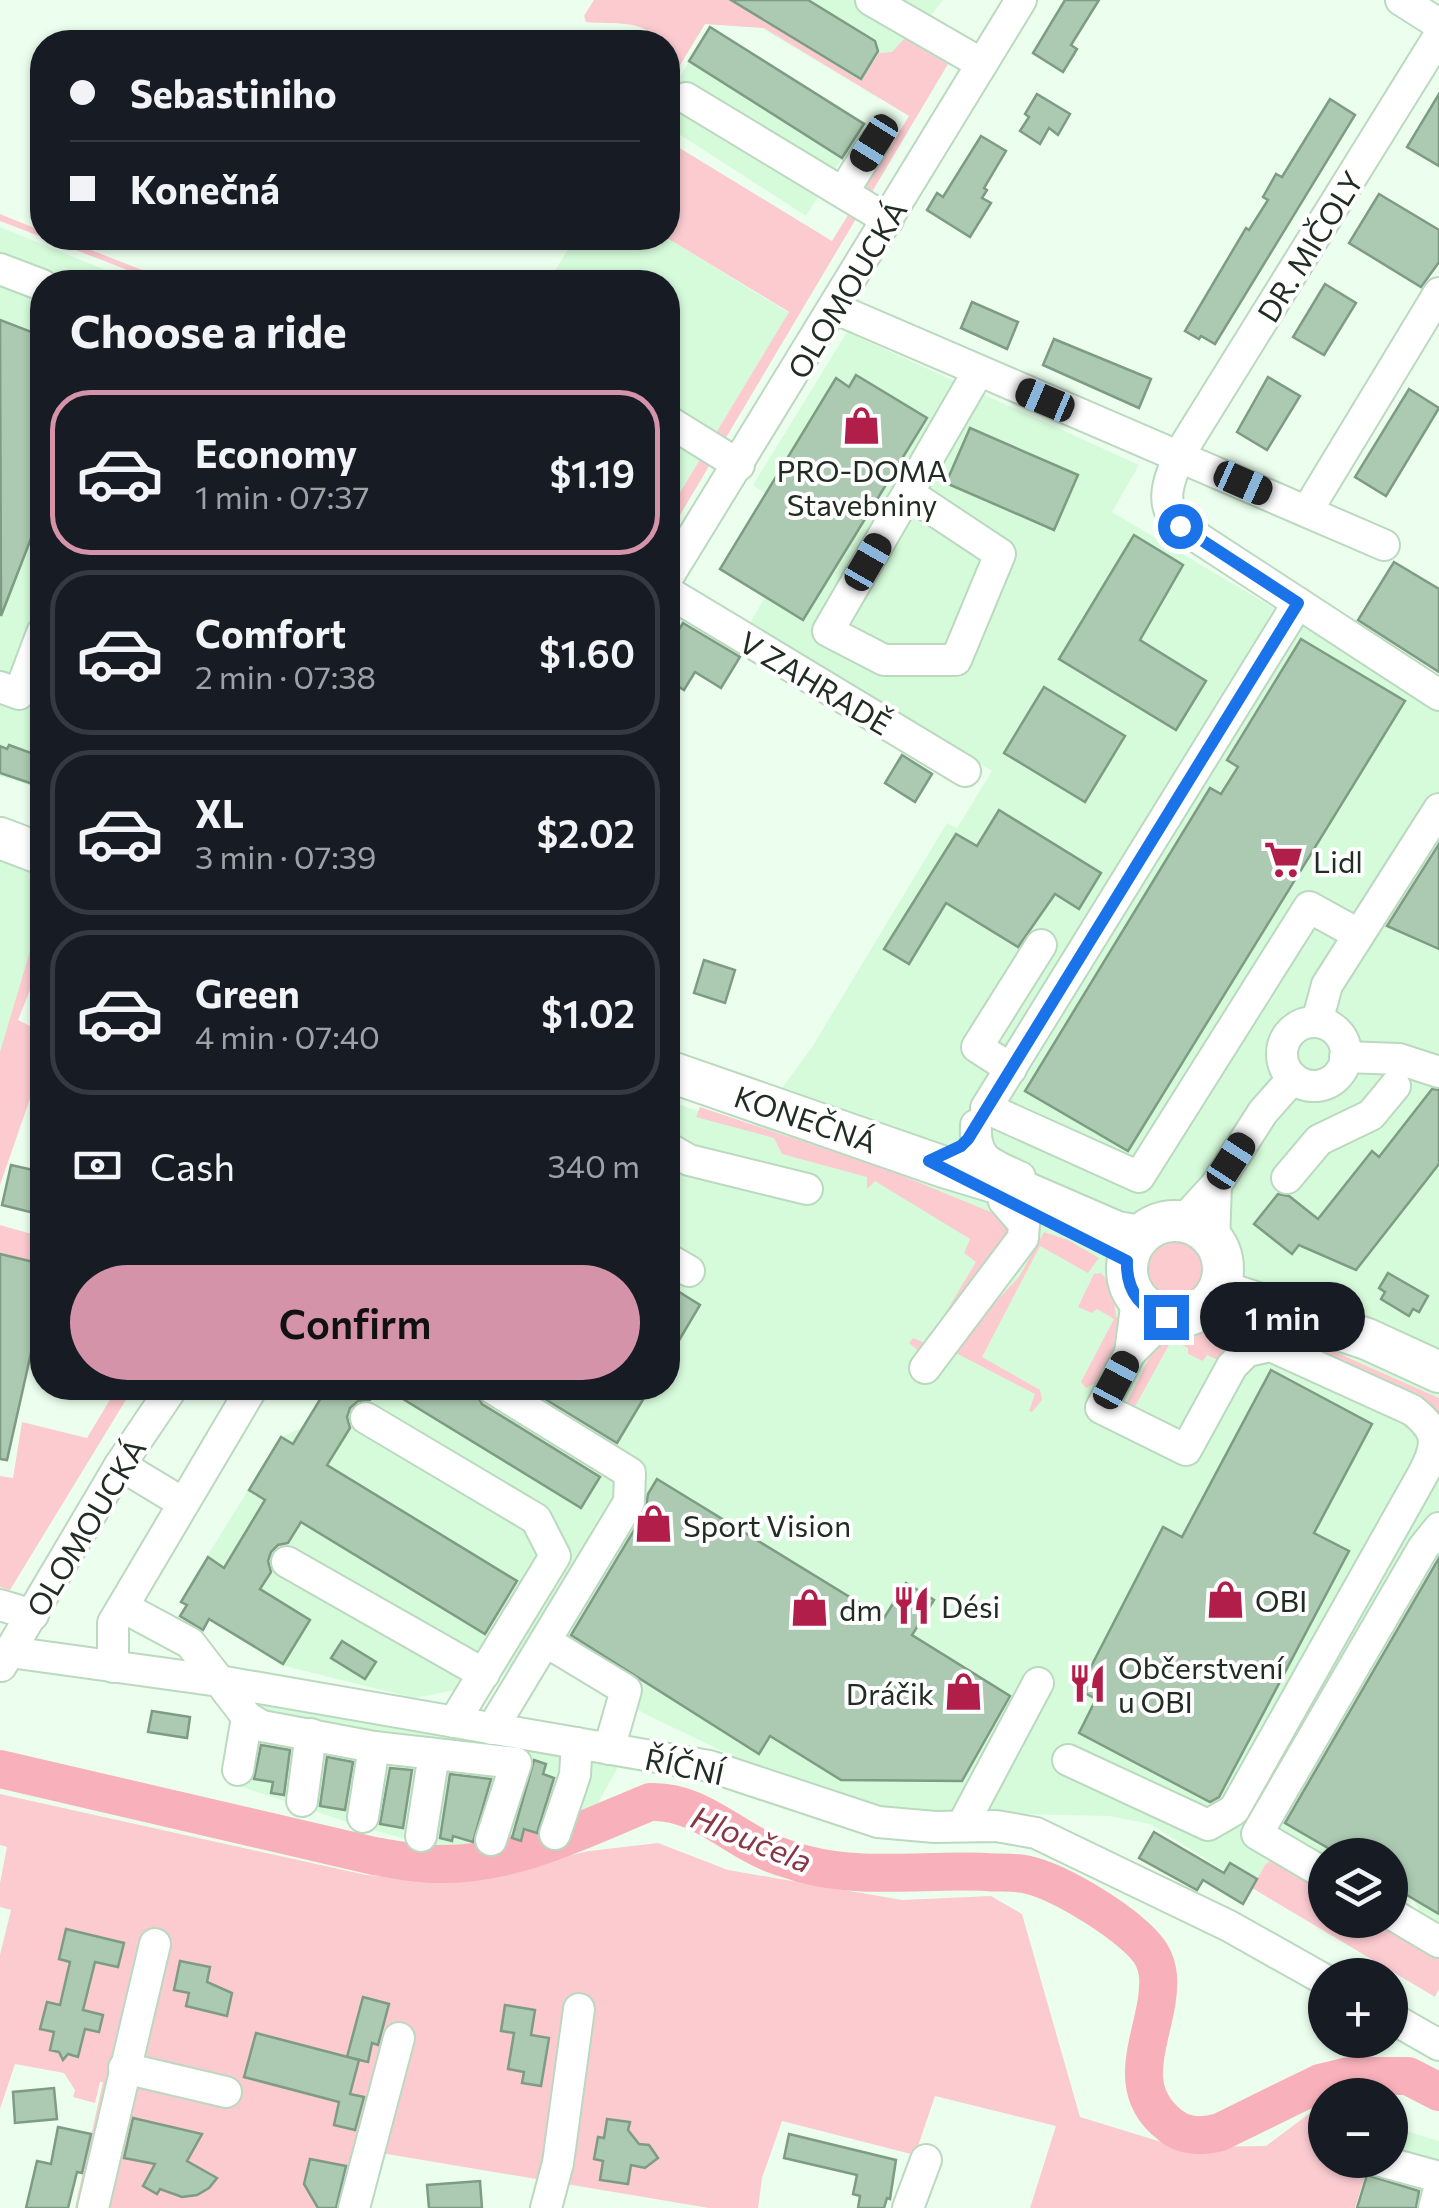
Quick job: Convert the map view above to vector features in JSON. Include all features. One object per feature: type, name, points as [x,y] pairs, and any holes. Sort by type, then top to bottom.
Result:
[{"type":"main road","points":[[0,838],[30,849]]},
{"type":"main road","name":"KONEČNÁ","points":[[680,1076],[992,1180],[1064,1208],[1117,1232],[1143,1278]]},
{"type":"main road","name":"KONEČNÁ","points":[[936,1164],[1143,1278]]},
{"type":"main road","points":[[1208,1256],[1193,1314],[1143,1278],[1166,1222],[1239,1280],[1439,1372]]},
{"type":"street","points":[[871,0],[982,64]]},
{"type":"street","name":"OLOMOUCKÁ","points":[[680,558],[1021,0]]},
{"type":"street","points":[[1400,0],[1439,24]]},
{"type":"street","name":"DR. MIČOLY","points":[[1439,36],[1179,455],[1166,499],[1172,518],[1439,695]]},
{"type":"street","points":[[686,98],[888,220]]},
{"type":"street","points":[[843,192],[874,143]]},
{"type":"street","points":[[0,270],[30,281]]},
{"type":"street","points":[[1307,511],[1439,293]]},
{"type":"street","points":[[834,308],[1384,546]]},
{"type":"street","points":[[908,493],[1000,554],[956,660],[884,660],[828,631],[978,372]]},
{"type":"street","points":[[680,428],[739,465]]},
{"type":"street","name":"V ZAHRADĚ","points":[[680,599],[965,771]]},
{"type":"street","points":[[936,1164],[961,1146],[981,1116],[1298,603]]},
{"type":"street","points":[[0,687],[19,694],[30,665]]},
{"type":"street","points":[[1317,1022],[1327,985],[1439,809]]},
{"type":"street","points":[[981,1116],[1139,1178],[1309,907],[1358,934]]},
{"type":"street","points":[[1010,1069],[977,1047],[1041,946]]},
{"type":"street","points":[[1240,1016],[1284,1041]]},
{"type":"street","points":[[1344,1128],[1337,1070],[1342,1038],[1317,1022],[1298,1026],[1284,1041],[1284,1065],[1293,1078],[1310,1086],[1337,1070],[1400,1059],[1439,1072]]},
{"type":"street","points":[[1208,1256],[1216,1185],[1263,1112],[1293,1078]]},
{"type":"street","points":[[1287,1178],[1319,1140],[1371,1114],[1395,1086]]},
{"type":"street","points":[[981,1116],[975,1142],[979,1152],[990,1164],[1053,1192],[1064,1208]]},
{"type":"street","points":[[680,1155],[806,1188]]},
{"type":"street","points":[[925,1368],[1023,1238],[1024,1224],[1004,1201]]},
{"type":"street","points":[[1068,1760],[1208,1825],[1234,1810],[1431,1459],[1436,1440],[1426,1420],[1412,1410],[1270,1346],[1247,1351],[1232,1366],[1186,1450],[1101,1408],[1130,1353],[1143,1278]]},
{"type":"street","name":"OLOMOUCKÁ","points":[[5,1660],[120,1465],[164,1400]]},
{"type":"street","points":[[114,1666],[113,1624],[245,1400]]},
{"type":"street","points":[[492,1729],[629,1502],[630,1473],[511,1400]]},
{"type":"street","points":[[366,1418],[536,1519],[555,1556],[454,1722]]},
{"type":"street","points":[[120,1465],[183,1503]]},
{"type":"street","points":[[1308,1864],[1257,1834],[1423,1548],[1439,1528]]},
{"type":"street","points":[[287,1562],[484,1674]]},
{"type":"street","points":[[0,1605],[32,1615]]},
{"type":"street","points":[[123,1606],[190,1643],[246,1716],[262,1726],[374,1747],[516,1763],[491,1840]]},
{"type":"street","points":[[545,1642],[626,1690],[609,1749]]},
{"type":"street","name":"ŘÍČNÍ","points":[[5,1660],[114,1666],[218,1681],[710,1766],[878,1822],[996,1826],[1048,1837],[1229,1926],[1308,1970]]},
{"type":"street","points":[[962,1826],[1038,1683]]},
{"type":"street","points":[[238,1770],[246,1716]]},
{"type":"street","points":[[302,1800],[311,1734]]},
{"type":"street","points":[[555,1834],[575,1776],[576,1744]]},
{"type":"street","points":[[363,1817],[374,1747]]},
{"type":"street","points":[[421,1836],[434,1754]]},
{"type":"street","points":[[1408,1924],[1439,1942]]},
{"type":"street","points":[[99,2207],[124,2068],[155,1944]]},
{"type":"street","points":[[546,2208],[558,2162],[579,2009]]},
{"type":"street","points":[[1408,2024],[1434,2032]]},
{"type":"street","points":[[354,2208],[400,2038]]},
{"type":"street","points":[[124,2068],[226,2092]]},
{"type":"street","points":[[908,2208],[926,2160]]},
{"type":"street","points":[[1408,2169],[1439,2177]]},
{"type":"street","points":[[1434,2208],[1439,2189]]},
{"type":"shaded area","points":[[594,0],[741,0],[739,5],[861,81],[879,53],[892,52],[905,38],[948,64],[680,515],[680,492],[789,312],[680,246],[680,148],[832,241],[909,116],[764,28],[705,24],[680,65],[680,30],[586,22],[584,16]]},
{"type":"shaded area","points":[[602,0],[943,0],[911,41],[915,44],[880,99],[762,28],[592,16]]},
{"type":"shaded area","points":[[709,28],[868,124],[806,216],[680,135],[680,77]]},
{"type":"shaded area","points":[[0,214],[30,226],[30,232],[0,221]]},
{"type":"shaded area","points":[[0,227],[30,239],[30,250],[56,250],[106,270],[30,270],[30,785],[0,776]]},
{"type":"shaded area","points":[[680,246],[789,313],[680,492],[680,270],[555,270],[568,250],[680,250]]},
{"type":"shaded area","points":[[75,250],[91,250],[142,270],[128,270]]},
{"type":"shaded area","points":[[847,332],[1139,465],[1112,512],[1439,706],[1439,1398],[1280,1326],[1415,1405],[1439,1465],[1439,1948],[1408,1889],[1408,1838],[1308,1838],[1308,1876],[1265,1865],[1252,1888],[1150,1824],[1109,1816],[868,1811],[726,1753],[647,1715],[526,1644],[498,1682],[414,1698],[281,1665],[179,1602],[280,1438],[301,1428],[318,1400],[680,1400],[680,1105],[752,1129],[812,1047],[947,823],[957,828],[992,771],[749,625],[765,597],[720,569],[766,494],[753,485]]},
{"type":"shaded area","points":[[0,860],[30,870],[30,956],[0,1060]]},
{"type":"shaded area","points":[[30,951],[30,990],[18,1020],[30,1026],[30,1099],[0,1185],[0,1052]]},
{"type":"shaded area","points":[[700,1107],[891,1171],[1005,1218],[1011,1226],[1007,1237],[931,1347],[920,1352],[909,1343],[913,1338],[927,1344],[976,1262],[964,1253],[970,1239],[875,1181],[867,1189],[867,1177],[782,1154],[774,1138],[696,1117]]},
{"type":"shaded area","points":[[0,1225],[30,1234],[30,1261],[0,1254]]},
{"type":"shaded area","points":[[1044,1232],[1068,1240],[1099,1258],[1088,1273],[1040,1246],[982,1357],[1040,1390],[1042,1400],[1032,1412],[1029,1411],[1035,1394],[952,1351],[940,1361],[1019,1277]]},
{"type":"shaded area","points":[[1175,1239],[1195,1248],[1204,1268],[1195,1288],[1175,1297],[1155,1288],[1146,1268],[1155,1248]]},
{"type":"shaded area","points":[[1101,1273],[1112,1285],[1116,1317],[1128,1325],[1098,1382],[1086,1388],[1081,1382],[1114,1319],[1097,1309],[1092,1313],[1078,1307],[1094,1274]]},
{"type":"shaded area","points":[[1239,1309],[1439,1398],[1439,1424],[1247,1343],[1238,1325]]},
{"type":"shaded area","points":[[1229,1324],[1242,1346],[1220,1361],[1207,1355],[1203,1361],[1188,1354],[1188,1348],[1170,1343],[1132,1412],[1125,1406],[1158,1340],[1168,1343]]},
{"type":"shaded area","points":[[110,1400],[126,1400],[10,1590],[0,1587],[0,1476],[13,1478],[22,1422],[87,1438]]},
{"type":"shaded area","points":[[241,1695],[618,1759],[617,1769],[588,1821],[534,1845],[431,1846],[230,1783]]},
{"type":"shaded area","points":[[0,1794],[366,1875],[459,1881],[589,1851],[658,1843],[728,1870],[902,1900],[991,1896],[1022,1914],[1080,2117],[1178,2147],[1266,2146],[1308,2114],[1308,2178],[1364,2178],[1355,2208],[1030,2208],[1056,2126],[935,2096],[915,2155],[782,2121],[762,2178],[758,2208],[709,2208],[375,2152],[348,2208],[75,2208],[103,2082],[95,2103],[73,2097],[75,2090],[64,2073],[15,2064],[0,2109],[0,1955],[11,1910],[0,1907],[7,1847],[0,1845]]},
{"type":"shaded area","points":[[1275,1857],[1308,1872],[1308,1921],[1252,1888],[1265,1865]]},
{"type":"shaded area","points":[[1408,1930],[1439,1948],[1439,1989],[1435,1997],[1408,1981],[1408,1958],[1370,1958],[1336,1938],[1408,1938]]},
{"type":"shaded area","points":[[1408,2132],[1439,2141],[1439,2189],[1433,2208],[1356,2208],[1365,2178],[1408,2178]]},
{"type":"building","points":[[731,0],[808,0],[875,41],[878,51],[861,79]]},
{"type":"building","points":[[1065,0],[1099,0],[1071,45],[1077,49],[1063,72],[1033,53]]},
{"type":"building","points":[[710,27],[864,124],[842,158],[689,61]]},
{"type":"building","points":[[1037,94],[1070,114],[1058,135],[1049,128],[1040,144],[1020,131]]},
{"type":"building","points":[[1439,94],[1439,166],[1407,147]]},
{"type":"building","points":[[1330,99],[1355,115],[1215,344],[1185,331],[1246,228],[1249,230],[1268,200],[1263,197],[1276,174],[1282,177]]},
{"type":"building","points":[[981,136],[1006,151],[984,188],[987,190],[982,198],[991,203],[970,237],[927,210],[937,193],[943,197]]},
{"type":"building","points":[[1379,194],[1439,230],[1439,262],[1421,287],[1349,243]]},
{"type":"building","points":[[1325,284],[1356,303],[1324,355],[1293,337]]},
{"type":"building","points":[[972,302],[1018,322],[1007,349],[961,328]]},
{"type":"building","points":[[0,320],[30,331],[30,541],[1,616]]},
{"type":"building","points":[[1054,339],[1151,379],[1139,408],[1043,365]]},
{"type":"building","points":[[856,375],[927,418],[803,620],[720,569],[836,378],[849,387]]},
{"type":"building","points":[[1268,377],[1300,396],[1267,450],[1237,432]]},
{"type":"building","points":[[1409,389],[1439,408],[1386,496],[1355,477]]},
{"type":"building","points":[[970,428],[1078,475],[1054,530],[946,483]]},
{"type":"building","points":[[1134,535],[1183,565],[1140,640],[1206,681],[1176,730],[1059,659]]},
{"type":"building","points":[[1394,562],[1439,589],[1439,672],[1358,620]]},
{"type":"building","points":[[683,623],[740,657],[721,688],[695,672],[684,690],[680,688]]},
{"type":"building","points":[[1301,639],[1405,701],[1128,1151],[1025,1091],[1210,788],[1221,794],[1238,767],[1227,760]]},
{"type":"building","points":[[1044,687],[1125,736],[1085,802],[1004,753]]},
{"type":"building","points":[[9,745],[30,753],[30,783],[0,773],[0,746],[7,749]]},
{"type":"building","points":[[902,755],[932,774],[915,802],[885,783]]},
{"type":"building","points":[[999,810],[1101,873],[1079,909],[1055,894],[1018,947],[946,903],[909,964],[884,949],[956,834],[977,846]]},
{"type":"building","points":[[1439,844],[1439,949],[1387,926]]},
{"type":"building","points":[[704,960],[735,970],[725,1003],[694,993]]},
{"type":"building","points":[[1432,1089],[1439,1090],[1439,1164],[1356,1270],[1299,1245],[1292,1254],[1254,1224],[1278,1194],[1289,1196],[1318,1219],[1372,1151],[1379,1157]]},
{"type":"building","points":[[11,1165],[30,1169],[30,1212],[2,1205]]},
{"type":"building","points":[[0,1254],[30,1261],[30,1357],[7,1460],[0,1459]]},
{"type":"building","points":[[1388,1273],[1428,1296],[1419,1312],[1413,1309],[1409,1316],[1381,1299],[1385,1292],[1379,1288]]},
{"type":"building","points":[[680,1292],[700,1305],[680,1339]]},
{"type":"building","name":"OBI","points":[[1271,1370],[1372,1424],[1314,1533],[1349,1551],[1219,1797],[1210,1802],[1079,1733],[1096,1699],[1079,1690],[1163,1527],[1182,1537]]},
{"type":"building","points":[[320,1400],[370,1400],[358,1401],[350,1408],[350,1428],[327,1465],[517,1581],[485,1634],[301,1522],[288,1543],[271,1552],[271,1572],[260,1589],[310,1620],[283,1664],[209,1619],[203,1630],[180,1616],[187,1605],[181,1602],[208,1557],[224,1568],[265,1500],[249,1490],[281,1437],[293,1444]]},
{"type":"building","points":[[405,1400],[480,1400],[600,1477],[581,1508]]},
{"type":"building","points":[[547,1400],[643,1400],[617,1443]]},
{"type":"building","points":[[657,1479],[884,1618],[906,1583],[934,1600],[912,1635],[1010,1696],[962,1781],[841,1780],[770,1736],[759,1754],[571,1635],[645,1512],[648,1494]]},
{"type":"building","points":[[1439,1558],[1439,1914],[1408,1896],[1408,1838],[1311,1838],[1285,1823]]},
{"type":"building","points":[[342,1641],[376,1662],[365,1679],[331,1658]]},
{"type":"building","points":[[152,1711],[190,1717],[187,1738],[148,1732]]},
{"type":"building","points":[[261,1745],[290,1750],[284,1795],[271,1793],[273,1782],[254,1779]]},
{"type":"building","points":[[327,1757],[353,1762],[345,1810],[320,1806]]},
{"type":"building","points":[[534,1760],[546,1764],[543,1774],[554,1778],[537,1833],[524,1829],[521,1841],[512,1838]]},
{"type":"building","points":[[390,1768],[412,1770],[403,1828],[380,1824]]},
{"type":"building","points":[[450,1774],[491,1779],[473,1842],[453,1836],[452,1841],[440,1838]]},
{"type":"building","points":[[1154,1832],[1224,1873],[1230,1863],[1257,1879],[1243,1904],[1203,1880],[1197,1890],[1139,1858]]},
{"type":"building","points":[[66,1929],[124,1943],[118,1967],[95,1962],[83,2010],[103,2015],[99,2032],[85,2029],[78,2057],[68,2054],[63,2060],[59,2052],[50,2050],[54,2032],[40,2029],[47,2002],[60,2005],[70,1962],[59,1959]]},
{"type":"building","points":[[180,1961],[210,1967],[207,1982],[232,1993],[227,2016],[186,2006],[189,1993],[174,1990]]},
{"type":"building","points":[[363,1997],[389,2004],[378,2045],[372,2043],[368,2062],[347,2057]]},
{"type":"building","points":[[505,2005],[535,2010],[531,2035],[549,2038],[541,2086],[522,2083],[524,2072],[508,2069],[514,2033],[501,2031]]},
{"type":"building","points":[[256,2033],[359,2060],[350,2094],[364,2097],[355,2130],[334,2125],[339,2102],[244,2077]]},
{"type":"building","points":[[54,2088],[57,2119],[15,2123],[13,2092]]},
{"type":"building","points":[[133,2118],[202,2134],[187,2161],[217,2178],[209,2188],[182,2197],[160,2189],[157,2194],[143,2186],[155,2164],[124,2158]]},
{"type":"building","points":[[607,2119],[630,2122],[628,2130],[639,2144],[649,2145],[658,2158],[645,2168],[631,2165],[628,2184],[600,2180],[603,2161],[594,2159],[598,2137],[604,2138]]},
{"type":"building","points":[[58,2127],[91,2134],[82,2173],[77,2172],[68,2208],[26,2208],[37,2161],[51,2164]]},
{"type":"building","points":[[789,2134],[896,2160],[890,2199],[887,2198],[884,2208],[858,2208],[860,2196],[853,2194],[857,2175],[784,2158]]},
{"type":"building","points":[[310,2159],[346,2166],[336,2208],[318,2208],[304,2184]]},
{"type":"building","points":[[1366,2178],[1419,2191],[1416,2208],[1357,2208]]},
{"type":"building","points":[[480,2181],[482,2208],[429,2208],[427,2185]]},
{"type":"waterway","name":"Hloučela","points":[[0,1769],[374,1856],[420,1863],[464,1863],[519,1853],[650,1802],[692,1810],[766,1851],[826,1869],[1024,1874],[1052,1883],[1099,1909],[1136,1937],[1151,1954],[1158,1976],[1144,2073],[1146,2092],[1154,2109],[1175,2129],[1194,2135],[1220,2132],[1320,2083],[1349,2076],[1408,2076],[1439,2092]]},
{"type":"place","name":"PRO-DOMA Stavebniny","points":[[862,425]]},
{"type":"place","name":"Lidl","points":[[1283,860]]},
{"type":"place","name":"Sport Vision","points":[[653,1524]]},
{"type":"place","name":"OBI","points":[[1225,1599]]},
{"type":"place","name":"Dési","points":[[911,1605]]},
{"type":"place","name":"dm","points":[[809,1608]]},
{"type":"place","name":"Občerstvení u OBI","points":[[1088,1683]]},
{"type":"place","name":"Dráčik","points":[[964,1692]]},
{"type":"route","points":[[1166,1317],[1137,1299],[1130,1287],[1127,1261],[929,1161],[968,1139],[1298,603],[1180,526]]}]
